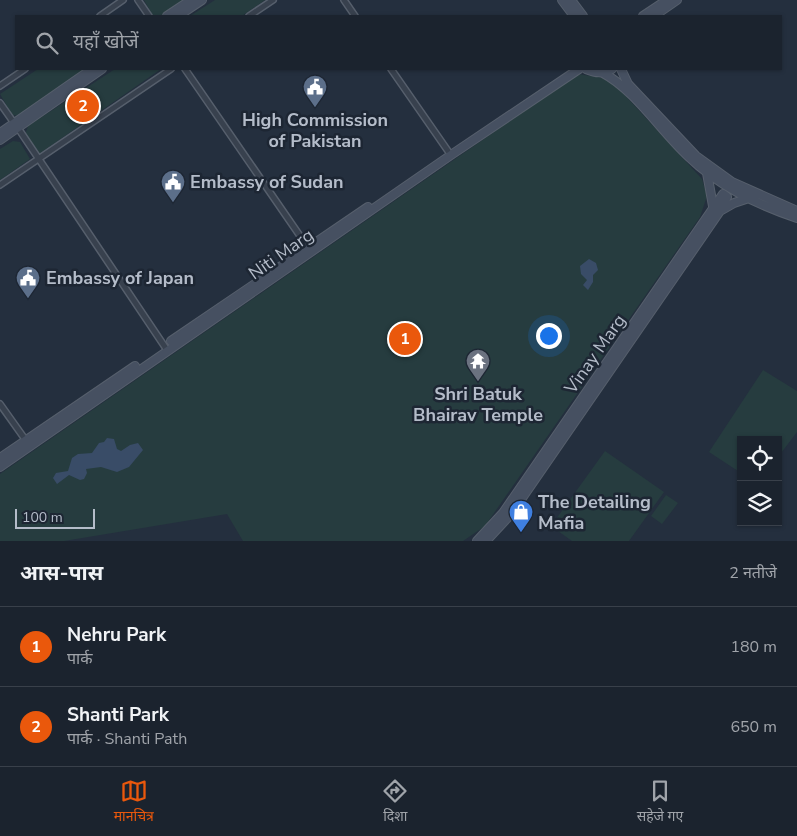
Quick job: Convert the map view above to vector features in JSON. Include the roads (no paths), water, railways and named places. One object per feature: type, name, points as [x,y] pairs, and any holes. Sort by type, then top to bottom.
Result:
[{"type":"main road","points":[[168,15],[191,0]]},
{"type":"main road","points":[[180,15],[202,0]]},
{"type":"main road","points":[[562,0],[573,15]]},
{"type":"main road","points":[[572,0],[582,15]]},
{"type":"main road","points":[[644,15],[667,0]]},
{"type":"main road","points":[[656,15],[678,0]]},
{"type":"main road","points":[[0,140],[91,70]]},
{"type":"main road","points":[[0,133],[16,126],[100,70]]},
{"type":"main road","name":"Niti Marg","points":[[309,249],[448,150],[567,70]]},
{"type":"main road","name":"Niti Marg","points":[[0,467],[28,444],[309,249],[571,72],[577,70]]},
{"type":"main road","points":[[590,70],[603,73],[632,95],[687,155],[707,173],[732,191],[797,218]]},
{"type":"main road","points":[[603,73],[610,70]]},
{"type":"main road","points":[[621,70],[628,84],[696,156],[732,182],[797,212]]},
{"type":"main road","points":[[707,173],[713,206]]},
{"type":"main road","points":[[713,206],[719,196],[725,195],[726,202],[720,211]]},
{"type":"main road","name":"Vinay Marg","points":[[486,541],[511,514],[720,211],[734,202],[749,198]]},
{"type":"main road","name":"Vinay Marg","points":[[477,541],[502,514],[691,242],[713,206]]},
{"type":"main road","name":"Niti Marg","points":[[0,458],[28,444]]},
{"type":"street","points":[[101,15],[123,0]]},
{"type":"street","points":[[138,0],[148,15]]},
{"type":"street","points":[[250,15],[273,0]]},
{"type":"street","points":[[344,0],[354,15]]},
{"type":"street","points":[[0,86],[24,70]]},
{"type":"street","points":[[0,185],[170,70]]},
{"type":"street","points":[[186,70],[309,249]]},
{"type":"street","points":[[393,70],[448,150]]},
{"type":"street","points":[[0,103],[166,348]]},
{"type":"street","points":[[0,404],[28,444]]},
{"type":"water","points":[[589,259],[596,263],[598,270],[593,275],[593,282],[588,290],[583,285],[587,280],[581,274],[580,266]]},
{"type":"water","points":[[107,438],[114,439],[117,449],[121,451],[130,445],[138,443],[143,450],[129,467],[117,472],[101,467],[86,469],[87,473],[84,479],[80,480],[69,475],[57,484],[53,478],[56,473],[68,471],[72,458],[78,454],[92,453],[99,443],[104,442]]},
{"type":"place","name":"Shanti Park","points":[[83,106]]},
{"type":"place","name":"High Commission of Pakistan","points":[[315,108]]},
{"type":"place","name":"Embassy of Sudan","points":[[173,203]]},
{"type":"place","name":"Embassy of Japan","points":[[28,299]]},
{"type":"place","name":"Nehru Park","points":[[405,339]]},
{"type":"place","name":"Shri Batuk Bhairav Temple","points":[[478,382]]},
{"type":"place","name":"The Detailing Mafia","points":[[521,533]]}]
